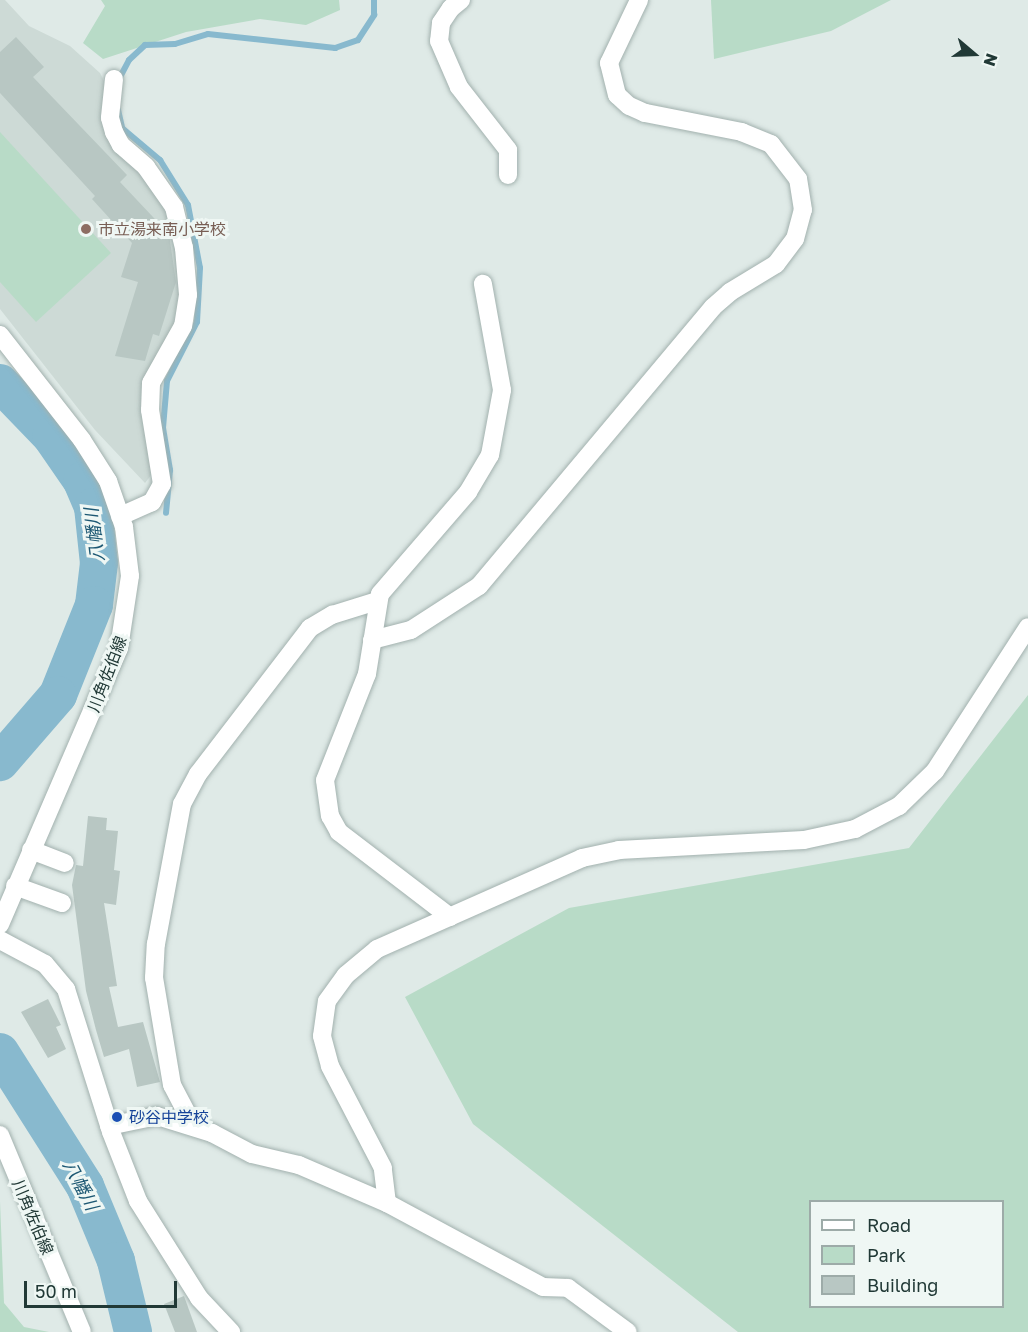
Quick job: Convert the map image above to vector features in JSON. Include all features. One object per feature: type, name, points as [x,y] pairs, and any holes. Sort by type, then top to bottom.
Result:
[{"type":"street","points":[[461,0],[451,8],[441,23],[439,41],[459,87],[508,150],[508,175]]},
{"type":"street","points":[[372,640],[411,630],[479,586],[713,307],[730,292],[776,264],[795,239],[803,210],[800,187],[791,166],[771,144],[742,132],[645,112],[629,106],[617,95],[609,63],[639,0]]},
{"type":"street","points":[[114,79],[110,118],[114,132],[121,145],[146,168],[174,207],[184,248],[188,295],[183,326],[151,383],[150,410],[162,484],[152,502],[120,516]]},
{"type":"street","points":[[450,917],[352,844],[330,816],[325,780],[367,674],[377,601],[386,584],[468,492],[490,455],[502,390],[483,284]]},
{"type":"street","name":"川角佐伯線","points":[[0,336],[96,460],[120,516],[130,576],[126,624],[111,671],[0,924]]},
{"type":"street","points":[[194,1127],[172,1085],[154,978],[156,944],[182,804],[198,774],[310,628],[332,615],[377,601]]},
{"type":"street","points":[[387,1203],[383,1168],[330,1066],[322,1036],[327,1001],[346,975],[377,949],[582,858],[619,850],[804,840],[855,829],[899,806],[935,771],[1028,627]]},
{"type":"street","points":[[31,850],[65,863]]},
{"type":"street","points":[[15,886],[63,903]]},
{"type":"street","points":[[0,940],[45,964],[66,989],[109,1126],[138,1201],[199,1298],[231,1332]]},
{"type":"street","points":[[109,1126],[147,1116],[194,1127],[252,1154],[296,1163],[387,1203],[543,1287],[568,1288],[628,1332]]},
{"type":"street","name":"川角佐伯線","points":[[0,1135],[82,1332]]},
{"type":"shaded area","name":"市立湯来南小学校","points":[[0,0],[5,0],[29,26],[70,46],[100,73],[106,85],[105,103],[142,172],[168,210],[178,249],[181,314],[156,355],[152,474],[145,483],[95,430],[0,309]]},
{"type":"green space","points":[[101,0],[339,0],[340,10],[306,25],[260,19],[186,32],[103,59],[83,43],[105,6]]},
{"type":"green space","points":[[711,0],[891,0],[831,31],[714,59]]},
{"type":"green space","points":[[0,132],[111,253],[36,322],[0,282]]},
{"type":"green space","points":[[1028,695],[1028,1332],[738,1332],[473,1124],[405,997],[569,908],[909,848]]},
{"type":"green space","points":[[0,1201],[4,1303],[24,1327],[49,1332],[0,1332]]},
{"type":"building","points":[[16,37],[44,67],[33,77],[127,175],[120,182],[169,234],[176,282],[159,336],[153,334],[145,361],[115,356],[138,282],[121,277],[132,243],[92,199],[95,196],[0,93],[0,52]]},
{"type":"building","points":[[88,816],[107,818],[106,830],[118,831],[114,870],[120,871],[116,905],[104,903],[117,986],[109,987],[118,1027],[143,1022],[160,1082],[137,1087],[129,1049],[104,1057],[96,1030],[86,991],[72,885],[76,865],[83,866]]},
{"type":"building","points":[[48,999],[61,1025],[56,1027],[66,1049],[48,1058],[21,1012]]},
{"type":"building","points":[[184,1296],[197,1332],[175,1332],[164,1304]]},
{"type":"waterway","points":[[119,79],[129,60],[145,45],[175,44],[208,34],[335,48],[358,40],[374,15],[374,0]]},
{"type":"waterway","points":[[118,110],[122,128],[160,160],[188,205],[200,268],[197,322],[167,381],[163,428],[170,470],[166,513]]},
{"type":"waterway","name":"八幡川","points":[[0,383],[51,436],[82,481],[93,507],[99,563],[94,605],[58,695],[0,762]]},
{"type":"waterway","name":"八幡川","points":[[0,1052],[85,1186],[116,1261],[133,1332]]},
{"type":"place","name":"市立湯来南小学校","points":[[86,229]]},
{"type":"place","name":"砂谷中学校","points":[[117,1117]]}]
